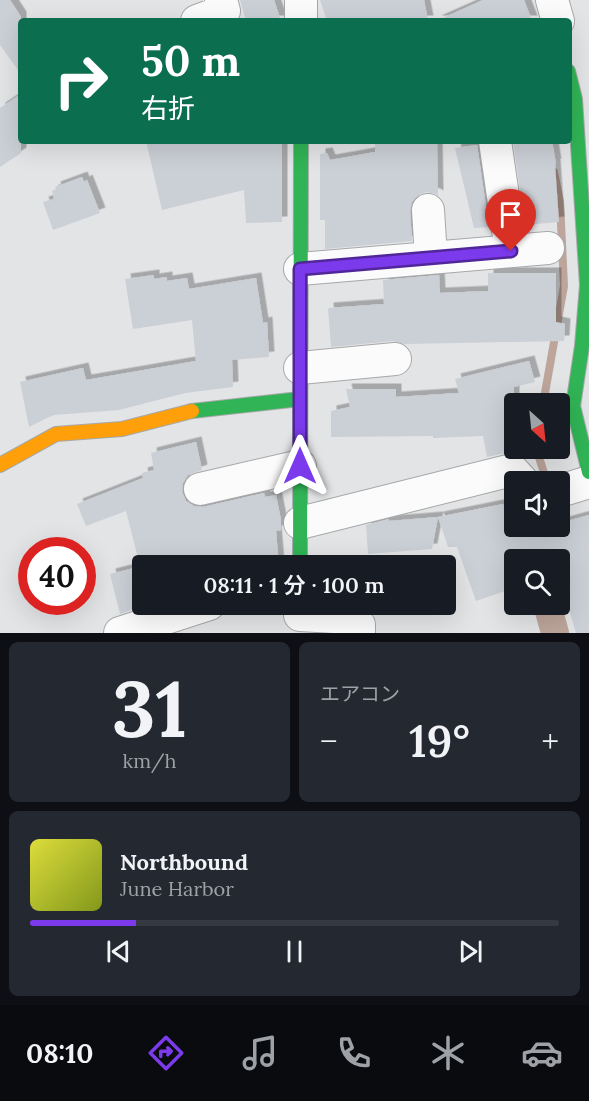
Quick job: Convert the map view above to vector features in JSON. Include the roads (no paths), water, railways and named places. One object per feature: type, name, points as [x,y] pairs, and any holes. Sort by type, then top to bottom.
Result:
[{"type":"street","points":[[205,18],[225,11],[221,0]]},
{"type":"street","points":[[301,0],[301,18]]},
{"type":"street","points":[[552,0],[557,18]]},
{"type":"street","points":[[572,90],[577,123],[587,285],[582,346],[573,406],[589,472]]},
{"type":"street","points":[[300,555],[301,144]]},
{"type":"street","points":[[495,144],[511,251]]},
{"type":"street","points":[[428,210],[431,257]]},
{"type":"street","points":[[300,269],[548,248]]},
{"type":"street","points":[[300,368],[395,359]]},
{"type":"street","points":[[0,465],[56,434],[122,429],[190,411],[300,399]]},
{"type":"street","points":[[200,489],[300,466]]},
{"type":"street","points":[[300,523],[504,472]]},
{"type":"street","points":[[570,488],[589,482]]},
{"type":"street","points":[[120,633],[175,615]]},
{"type":"street","points":[[300,617],[351,618],[358,625],[359,633]]},
{"type":"waterway","points":[[545,393],[564,286],[560,202],[554,172]]},
{"type":"waterway","points":[[540,459],[543,471]]},
{"type":"waterway","points":[[550,615],[555,633]]}]
